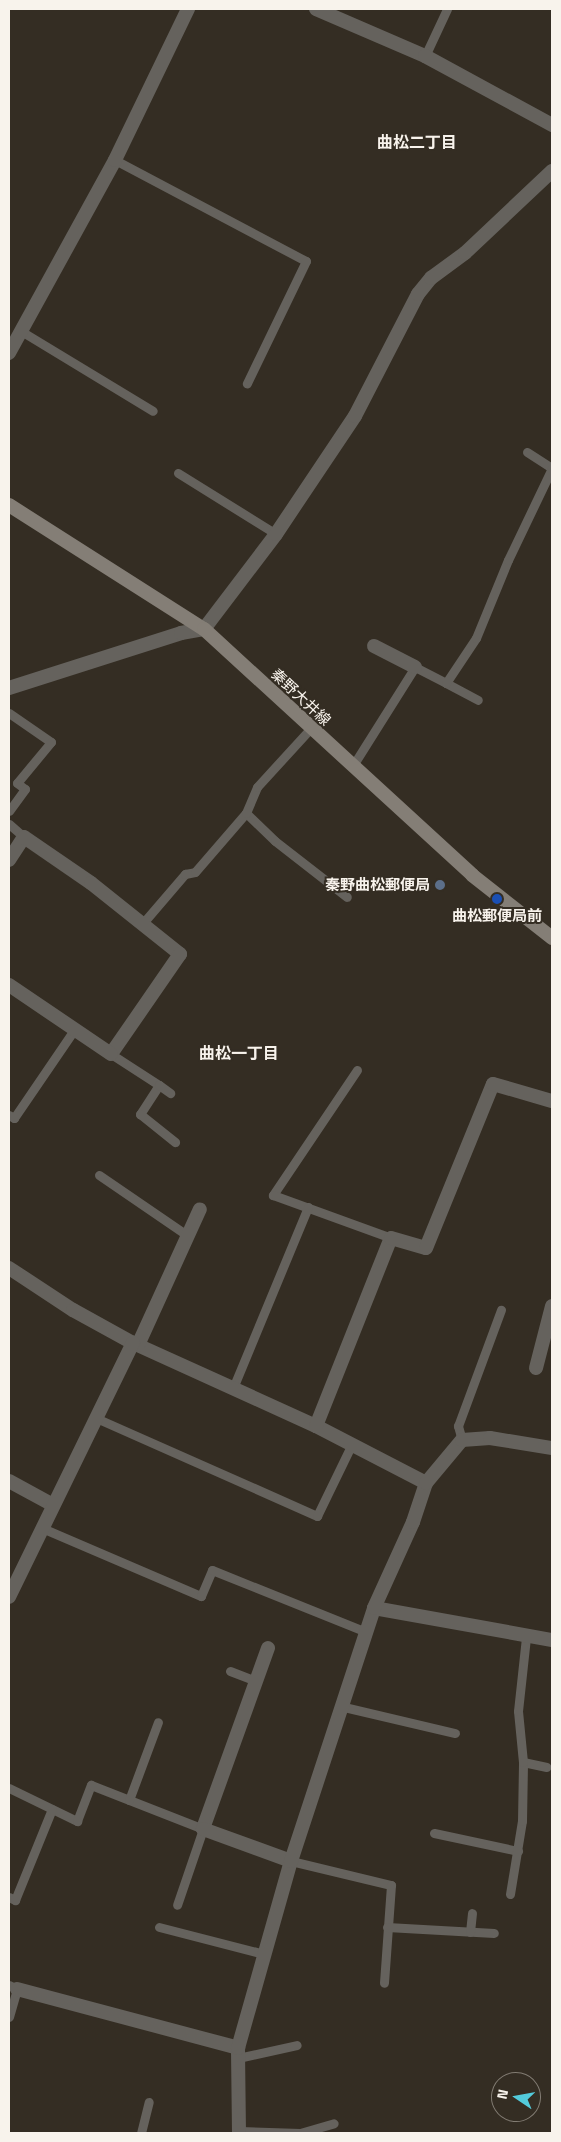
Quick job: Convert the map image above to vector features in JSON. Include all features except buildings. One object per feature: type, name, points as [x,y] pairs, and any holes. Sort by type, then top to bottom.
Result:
[{"type":"main road","name":"秦野大井線","points":[[9,505],[204,629],[472,876],[552,938]]},
{"type":"street","points":[[9,353],[115,160],[188,9]]},
{"type":"street","points":[[316,9],[425,56],[552,125]]},
{"type":"street","points":[[9,688],[181,633],[204,629],[276,534],[355,416],[418,294],[431,278],[465,253],[552,171]]},
{"type":"street","points":[[374,646],[414,667]]},
{"type":"street","points":[[9,860],[24,838],[143,923],[180,954],[111,1054],[9,985]]},
{"type":"street","points":[[316,1426],[391,1238],[426,1248],[493,1084],[552,1101]]},
{"type":"street","points":[[9,1597],[96,1418],[135,1344],[200,1208]]},
{"type":"street","points":[[9,1268],[73,1310],[135,1344],[316,1426],[426,1483]]},
{"type":"street","points":[[536,1368],[550,1327],[552,1306]]},
{"type":"street","points":[[239,2132],[238,2053],[264,1954],[291,1861],[344,1707],[374,1608],[413,1522],[426,1483],[462,1440],[490,1438],[552,1448]]},
{"type":"street","points":[[9,1481],[53,1505]]},
{"type":"street","points":[[374,1608],[526,1637],[552,1640]]},
{"type":"street","points":[[268,1648],[254,1680],[203,1829],[291,1861]]},
{"type":"street","points":[[13,1987],[238,2053]]},
{"type":"lane","points":[[425,56],[447,9]]},
{"type":"lane","points":[[115,160],[306,261],[247,383]]},
{"type":"lane","points":[[21,332],[153,411]]},
{"type":"lane","points":[[446,684],[476,638],[508,560],[552,468],[527,452]]},
{"type":"lane","points":[[178,473],[276,534]]},
{"type":"lane","points":[[352,767],[414,667],[478,700]]},
{"type":"lane","points":[[9,713],[50,742],[17,783],[25,789],[9,811]]},
{"type":"lane","points":[[143,923],[185,874],[195,872],[246,813],[257,788],[310,728]]},
{"type":"lane","points":[[246,813],[275,841],[347,897]]},
{"type":"lane","points":[[9,824],[24,838]]},
{"type":"lane","points":[[9,1115],[14,1118],[74,1030]]},
{"type":"lane","points":[[111,1054],[170,1093]]},
{"type":"lane","points":[[357,1070],[273,1195],[391,1238]]},
{"type":"lane","points":[[159,1086],[140,1114],[175,1142]]},
{"type":"lane","points":[[98,1175],[188,1236]]},
{"type":"lane","points":[[233,1388],[308,1208]]},
{"type":"lane","points":[[462,1440],[458,1426],[501,1310]]},
{"type":"lane","points":[[96,1418],[317,1516],[352,1444]]},
{"type":"lane","points":[[42,1528],[201,1596],[212,1570],[366,1632]]},
{"type":"lane","points":[[510,1894],[518,1851],[523,1762],[518,1711],[526,1637]]},
{"type":"lane","points":[[230,1671],[254,1680]]},
{"type":"lane","points":[[344,1707],[455,1733]]},
{"type":"lane","points":[[129,1800],[158,1722]]},
{"type":"lane","points":[[523,1762],[546,1767]]},
{"type":"lane","points":[[9,1788],[78,1821],[91,1785],[203,1829],[177,1906]]},
{"type":"lane","points":[[9,1897],[15,1900],[52,1809]]},
{"type":"lane","points":[[434,1834],[518,1851]]},
{"type":"lane","points":[[291,1861],[390,1885],[384,1983]]},
{"type":"lane","points":[[470,1932],[472,1913]]},
{"type":"lane","points":[[159,1927],[264,1954]]},
{"type":"lane","points":[[387,1927],[494,1934]]},
{"type":"lane","points":[[9,2016],[13,1987]]},
{"type":"lane","points":[[238,2053],[297,2045]]},
{"type":"lane","points":[[141,2133],[150,2102]]},
{"type":"lane","points":[[239,2132],[300,2133],[334,2123]]},
{"type":"place","name":"秦野曲松郵便局","points":[[440,885]]},
{"type":"place","name":"曲松郵便局前","points":[[497,899]]},
{"type":"district","name":"曲松二丁目","points":[[417,142]]},
{"type":"district","name":"曲松一丁目","points":[[239,1053]]}]
